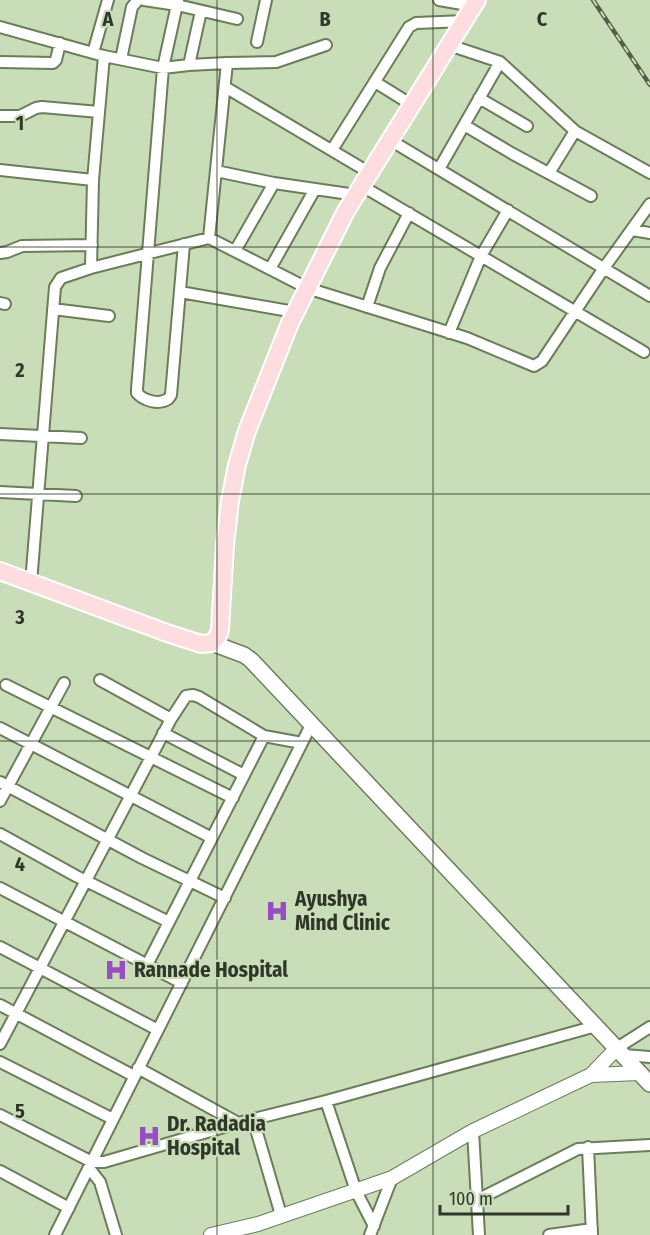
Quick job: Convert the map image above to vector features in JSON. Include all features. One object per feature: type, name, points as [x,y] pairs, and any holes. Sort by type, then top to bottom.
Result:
[{"type":"main road","points":[[212,643],[220,629],[225,545],[237,465],[295,312],[362,184],[472,9]]},
{"type":"main road","points":[[0,571],[167,633],[201,644],[212,643],[244,655],[645,1078]]},
{"type":"street","points":[[91,268],[93,180],[99,112],[99,54],[108,0]]},
{"type":"street","points":[[121,59],[132,7],[138,0]]},
{"type":"street","points":[[144,0],[177,2],[237,20]]},
{"type":"street","points":[[257,42],[266,0]]},
{"type":"street","points":[[440,0],[472,9]]},
{"type":"street","points":[[177,2],[163,68],[147,254],[137,389],[137,393],[143,399],[164,402],[171,395],[184,244]]},
{"type":"street","points":[[332,150],[412,24],[472,9]]},
{"type":"street","points":[[189,64],[201,11]]},
{"type":"street","points":[[0,27],[99,54],[163,68],[189,64],[276,62],[326,45]]},
{"type":"street","points":[[0,62],[53,63],[56,60],[60,43]]},
{"type":"street","points":[[449,45],[500,62],[575,131],[650,173]]},
{"type":"street","points":[[439,169],[500,62]]},
{"type":"street","points":[[209,238],[227,63]]},
{"type":"street","points":[[375,82],[412,105]]},
{"type":"street","points":[[225,87],[332,150],[362,184],[644,352]]},
{"type":"street","points":[[479,98],[527,126]]},
{"type":"street","points":[[0,116],[20,116],[42,107],[99,112]]},
{"type":"street","points":[[464,125],[591,196]]},
{"type":"street","points":[[549,173],[575,131]]},
{"type":"street","points":[[390,140],[650,296]]},
{"type":"street","points":[[0,170],[93,180]]},
{"type":"street","points":[[216,171],[315,189],[362,184]]},
{"type":"street","points":[[235,251],[274,183]]},
{"type":"street","points":[[270,269],[315,189]]},
{"type":"street","points":[[31,583],[53,309],[57,282],[61,278],[91,268],[209,238],[307,288],[467,338],[534,366],[542,361],[650,204]]},
{"type":"street","points":[[449,333],[481,256],[508,210]]},
{"type":"street","points":[[368,307],[380,268],[409,213]]},
{"type":"street","points":[[632,230],[650,232]]},
{"type":"street","points":[[0,253],[22,246],[92,244]]},
{"type":"street","points":[[180,292],[295,312]]},
{"type":"street","points":[[53,309],[109,316]]},
{"type":"street","points":[[0,434],[81,438]]},
{"type":"street","points":[[0,492],[76,496]]},
{"type":"street","points":[[100,680],[171,719]]},
{"type":"street","points":[[0,801],[4,784],[31,745],[64,683]]},
{"type":"street","points":[[6,685],[233,798]]},
{"type":"street","points":[[0,1044],[163,733],[180,702],[186,696],[193,694],[264,736],[302,743]]},
{"type":"street","points":[[55,1235],[311,725]]},
{"type":"street","points":[[0,728],[212,838]]},
{"type":"street","points":[[163,733],[244,775]]},
{"type":"street","points":[[147,965],[264,736]]},
{"type":"street","points":[[4,784],[108,840],[225,898]]},
{"type":"street","points":[[0,834],[86,881],[169,922]]},
{"type":"street","points":[[0,888],[182,983]]},
{"type":"street","points":[[0,947],[158,1030]]},
{"type":"street","points":[[0,1005],[238,1123]]},
{"type":"street","points":[[90,1165],[596,1026]]},
{"type":"street","points":[[211,1235],[256,1229],[281,1215],[392,1178],[473,1131],[591,1075],[650,1027]]},
{"type":"street","points":[[620,1051],[650,1057]]},
{"type":"street","points":[[0,1062],[113,1119]]},
{"type":"street","points":[[591,1075],[645,1078]]},
{"type":"street","points":[[326,1101],[372,1231]]},
{"type":"street","points":[[0,1115],[90,1165],[100,1182],[116,1235]]},
{"type":"street","points":[[253,1119],[281,1215]]},
{"type":"street","points":[[473,1131],[479,1235]]},
{"type":"street","points":[[477,1200],[578,1149],[650,1145]]},
{"type":"street","points":[[549,1235],[592,1232],[588,1147]]},
{"type":"street","points":[[0,1171],[69,1208]]},
{"type":"street","points":[[372,1231],[392,1178]]},
{"type":"railway","points":[[593,0],[650,85]]},
{"type":"place","name":"Ayushya Mind Clinic","points":[[277,911]]},
{"type":"place","name":"Rannade Hospital","points":[[116,970]]},
{"type":"place","name":"Dr. Radadia Hospital","points":[[149,1136]]}]
